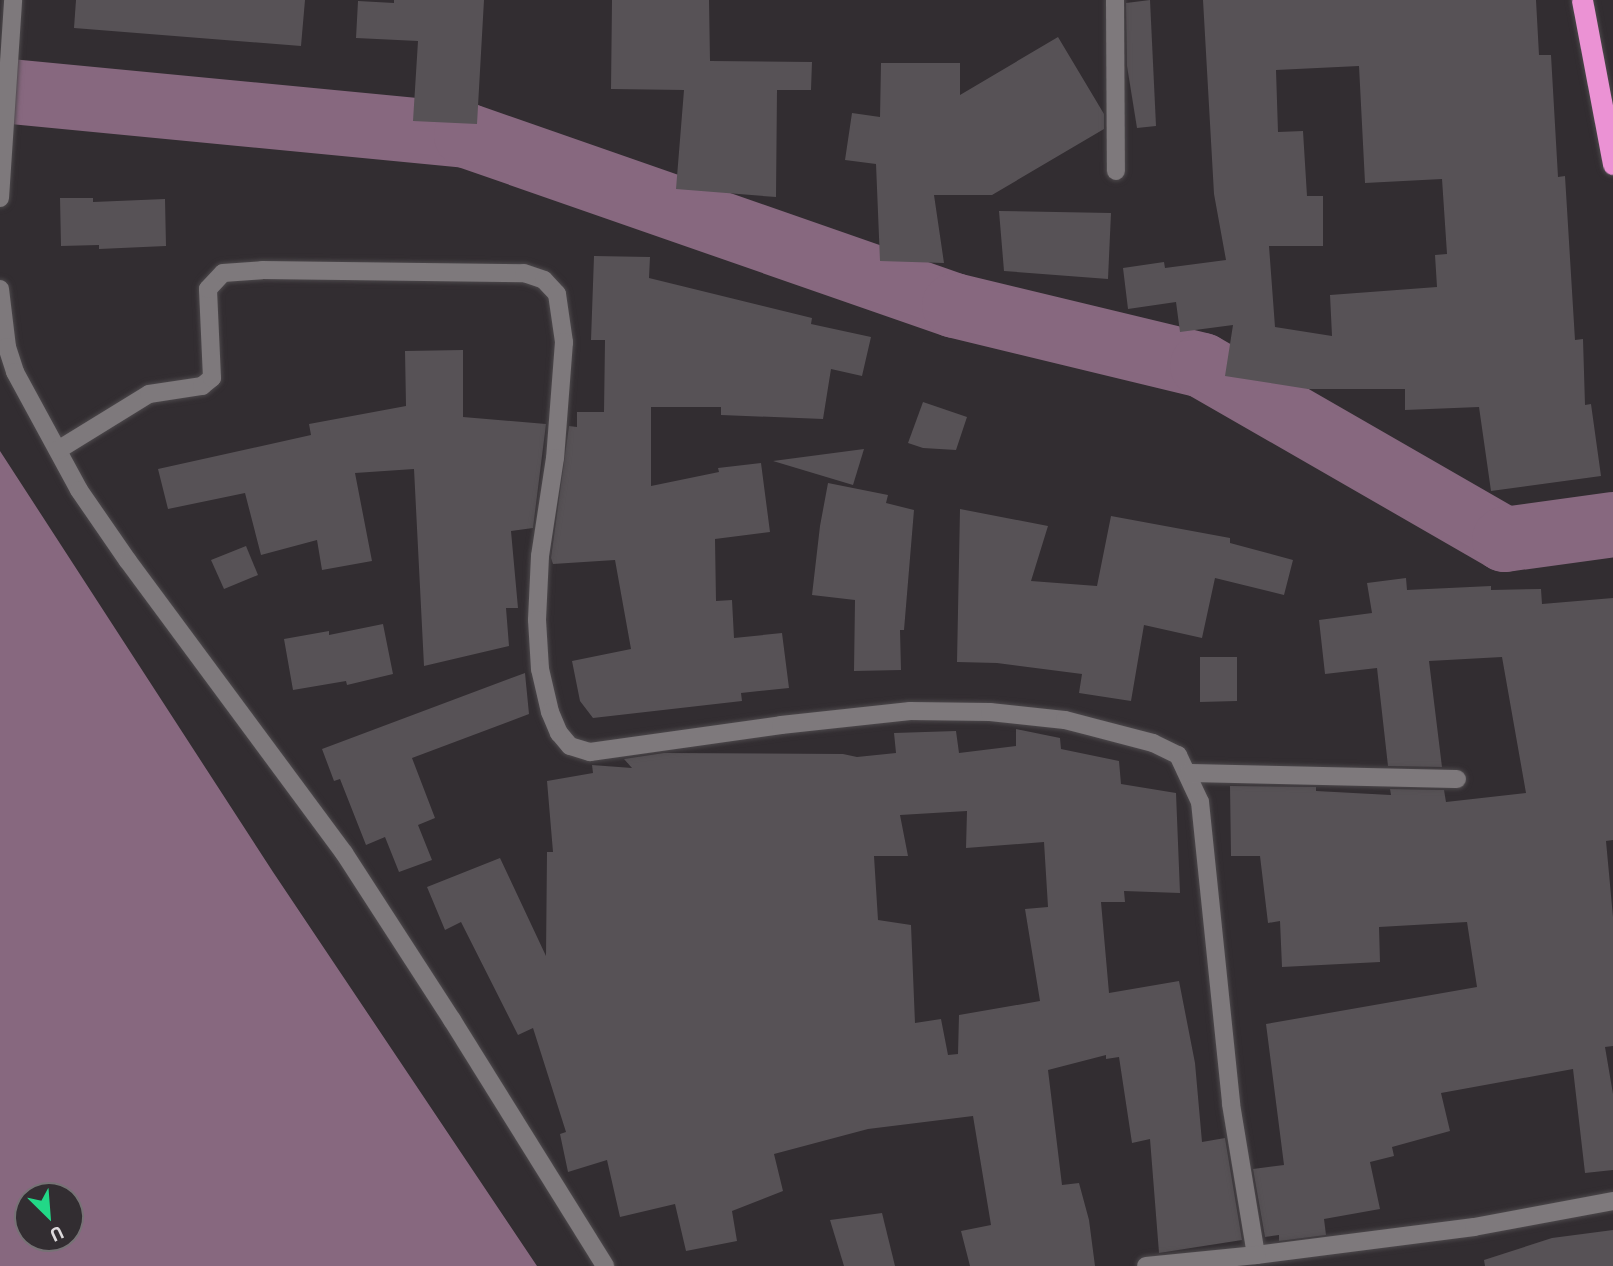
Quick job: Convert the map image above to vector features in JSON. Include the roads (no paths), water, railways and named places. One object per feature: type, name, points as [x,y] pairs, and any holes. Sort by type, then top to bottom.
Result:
[{"type":"highway","points":[[1582,0],[1605,75],[1613,164]]},
{"type":"street","points":[[0,198],[13,0]]},
{"type":"street","points":[[1115,0],[1116,171]]},
{"type":"street","points":[[58,450],[149,394],[202,386],[212,378],[208,289],[214,279],[223,273],[262,270],[524,273],[544,280],[557,294],[564,342],[555,458],[540,556],[537,620],[540,669],[550,712],[559,733],[570,746],[590,752],[781,725],[910,711],[990,712],[1065,720],[1153,743],[1178,755],[1189,773],[1200,802],[1231,1104],[1256,1255]]},
{"type":"street","points":[[0,289],[7,347],[15,372],[79,490],[128,561],[344,853],[605,1266]]},
{"type":"street","points":[[1189,773],[1457,779]]},
{"type":"street","points":[[1146,1266],[1474,1227],[1613,1201]]},
{"type":"waterway","points":[[0,90],[466,135],[954,305],[1202,365],[1504,539],[1613,524]]}]
